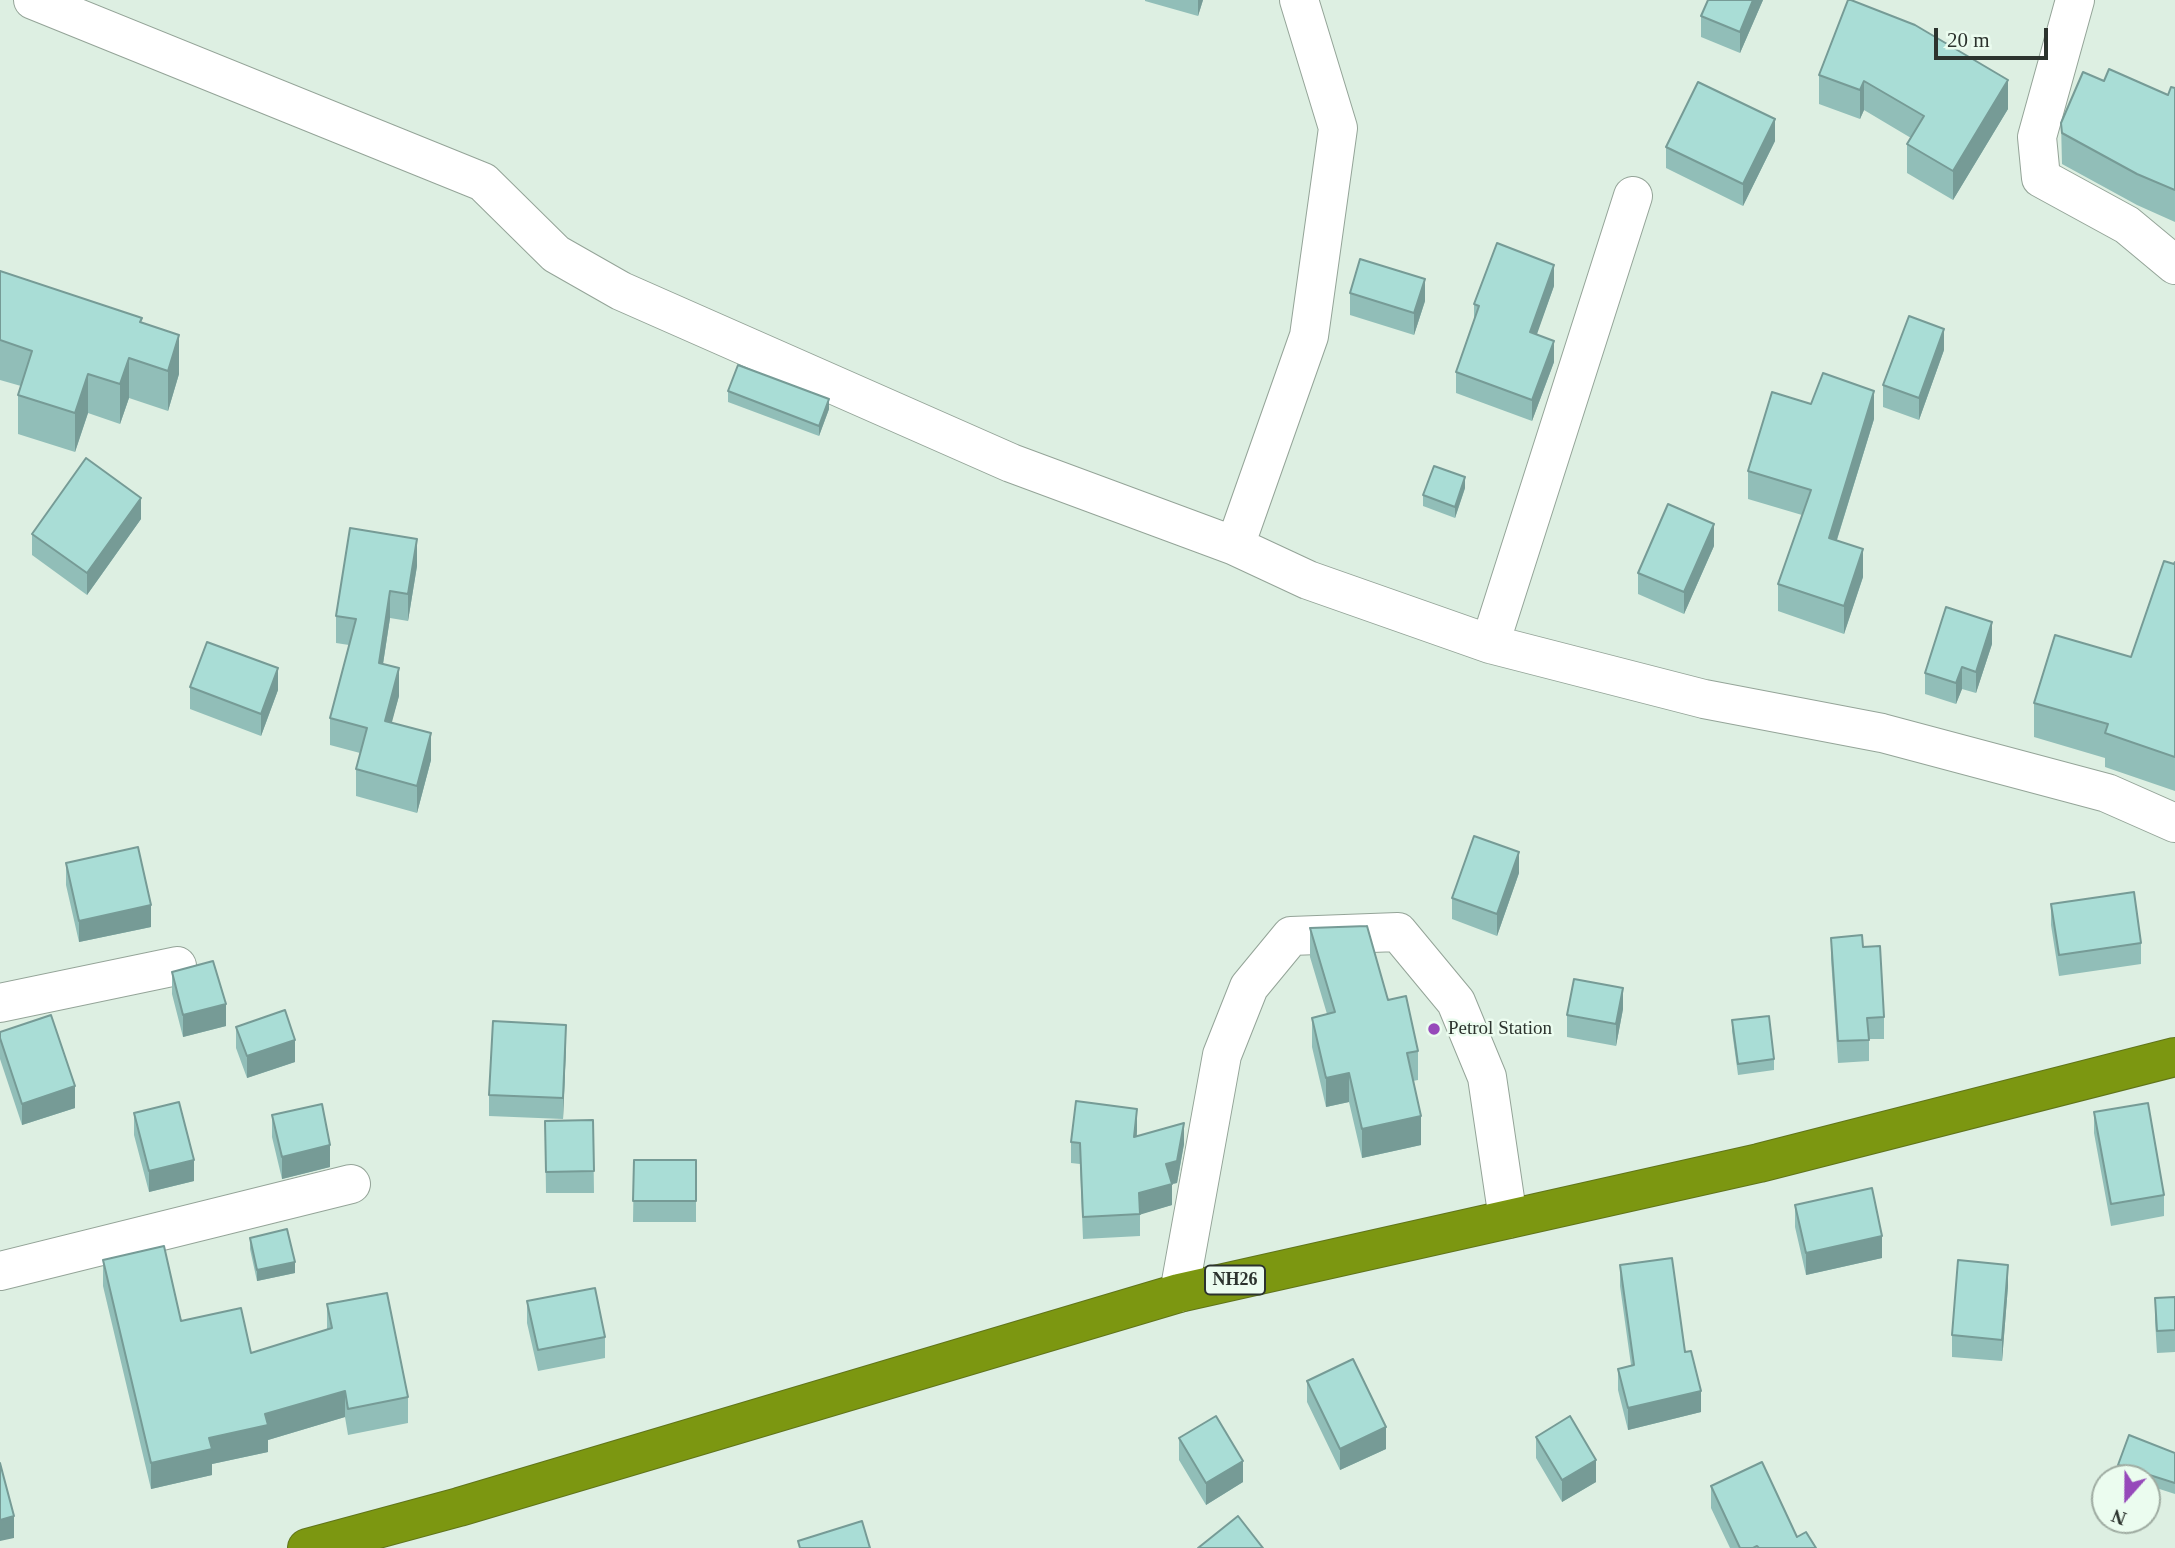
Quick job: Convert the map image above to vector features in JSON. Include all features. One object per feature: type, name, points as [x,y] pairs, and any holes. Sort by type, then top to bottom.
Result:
[{"type":"highway","name":"NH26","points":[[307,1548],[472,1503],[1179,1293],[1759,1164],[2175,1057]]},
{"type":"street","points":[[33,0],[483,182],[556,254],[634,297],[1012,463],[1235,546],[1308,580],[1490,644],[1704,699],[1882,733],[2107,793],[2175,823]]},
{"type":"street","points":[[1235,546],[1309,336],[1338,128],[1299,0]]},
{"type":"street","points":[[2075,0],[2037,136],[2040,178],[2127,225],[2175,265]]},
{"type":"street","points":[[1490,644],[1633,196]]},
{"type":"street","points":[[1179,1293],[1222,1055],[1250,987],[1291,936],[1398,932],[1456,1002],[1487,1077],[1508,1219]]},
{"type":"street","points":[[0,1003],[177,966]]},
{"type":"street","points":[[0,1271],[351,1184]]},
{"type":"building","points":[[1708,0],[1753,0],[1740,32],[1701,16]]},
{"type":"building","points":[[1848,0],[1915,25],[2008,80],[1953,171],[1907,144],[1924,116],[1864,81],[1860,90],[1819,75]]},
{"type":"building","points":[[2109,69],[2168,95],[2171,87],[2175,88],[2175,190],[2137,174],[2062,133],[2061,123],[2083,72],[2104,81]]},
{"type":"building","points":[[1698,82],[1775,119],[1743,184],[1666,147]]},
{"type":"building","points":[[1497,243],[1554,265],[1530,332],[1554,341],[1532,400],[1456,372],[1479,306],[1474,304]]},
{"type":"building","points":[[1360,259],[1425,279],[1414,313],[1350,293]]},
{"type":"building","points":[[0,271],[142,318],[140,322],[179,335],[168,371],[129,358],[120,384],[88,374],[75,413],[18,395],[32,351],[0,340]]},
{"type":"building","points":[[1909,316],[1944,329],[1919,398],[1883,385]]},
{"type":"building","points":[[738,365],[829,399],[819,426],[728,391]]},
{"type":"building","points":[[1823,373],[1874,391],[1829,538],[1863,549],[1844,606],[1778,584],[1811,490],[1748,471],[1772,392],[1811,404]]},
{"type":"building","points":[[86,458],[141,498],[87,573],[32,534]]},
{"type":"building","points":[[1434,466],[1465,477],[1455,507],[1423,495]]},
{"type":"building","points":[[1668,504],[1714,524],[1684,592],[1638,573]]},
{"type":"building","points":[[350,528],[417,539],[408,594],[390,591],[379,663],[399,668],[385,721],[431,733],[417,786],[356,769],[367,728],[330,718],[356,619],[336,616]]},
{"type":"building","points":[[2164,561],[2175,562],[2175,757],[2105,733],[2108,724],[2034,703],[2055,635],[2131,657]]},
{"type":"building","points":[[1946,607],[1992,622],[1976,672],[1962,667],[1956,683],[1925,673]]},
{"type":"building","points":[[207,642],[278,668],[261,714],[190,687]]},
{"type":"building","points":[[1474,836],[1519,852],[1497,914],[1452,898]]},
{"type":"building","points":[[138,847],[151,905],[79,921],[66,863]]},
{"type":"building","points":[[2134,892],[2141,943],[2059,955],[2051,904]]},
{"type":"building","points":[[1367,926],[1388,1000],[1406,996],[1418,1051],[1407,1053],[1421,1116],[1362,1129],[1349,1073],[1326,1078],[1312,1018],[1335,1012],[1310,928]]},
{"type":"building","points":[[1862,935],[1863,947],[1880,946],[1884,1017],[1867,1018],[1869,1040],[1838,1041],[1831,938]]},
{"type":"building","points":[[213,961],[226,1004],[183,1015],[172,972]]},
{"type":"building","points":[[1574,979],[1623,988],[1616,1024],[1567,1015]]},
{"type":"building","points":[[285,1010],[295,1040],[247,1056],[236,1027]]},
{"type":"building","points":[[51,1015],[75,1086],[22,1104],[0,1032]]},
{"type":"building","points":[[1769,1016],[1774,1059],[1738,1064],[1732,1020]]},
{"type":"building","points":[[493,1021],[566,1025],[563,1098],[489,1095]]},
{"type":"building","points":[[1076,1101],[1137,1109],[1134,1137],[1184,1123],[1177,1161],[1166,1164],[1172,1184],[1139,1193],[1140,1214],[1083,1217],[1080,1143],[1071,1142]]},
{"type":"building","points":[[179,1102],[194,1160],[149,1171],[134,1113]]},
{"type":"building","points":[[2148,1103],[2164,1195],[2111,1204],[2094,1112]]},
{"type":"building","points":[[322,1104],[330,1145],[282,1157],[272,1115]]},
{"type":"building","points":[[593,1120],[594,1171],[546,1172],[545,1121]]},
{"type":"building","points":[[634,1160],[696,1160],[696,1201],[633,1201]]},
{"type":"building","points":[[1872,1188],[1882,1236],[1806,1253],[1795,1205]]},
{"type":"building","points":[[287,1229],[295,1262],[257,1270],[250,1238]]},
{"type":"building","points":[[164,1246],[181,1321],[241,1308],[251,1353],[332,1328],[327,1304],[387,1293],[408,1397],[348,1409],[345,1391],[265,1414],[268,1425],[209,1438],[212,1449],[151,1463],[103,1260]]},
{"type":"building","points":[[1672,1258],[1685,1352],[1691,1351],[1701,1391],[1628,1408],[1618,1369],[1634,1365],[1620,1265]]},
{"type":"building","points":[[1958,1260],[2008,1265],[2002,1340],[1952,1335]]},
{"type":"building","points":[[595,1288],[605,1337],[538,1350],[527,1301]]},
{"type":"building","points":[[2175,1297],[2175,1330],[2157,1331],[2155,1298]]},
{"type":"building","points":[[1353,1359],[1386,1427],[1340,1449],[1307,1381]]},
{"type":"building","points":[[1216,1416],[1243,1461],[1206,1483],[1179,1438]]},
{"type":"building","points":[[1570,1416],[1596,1460],[1562,1480],[1536,1437]]},
{"type":"building","points":[[2129,1435],[2175,1453],[2175,1483],[2161,1479],[2161,1464],[2118,1464]]},
{"type":"building","points":[[1762,1462],[1797,1537],[1806,1532],[1816,1548],[1740,1548],[1711,1486]]},
{"type":"building","points":[[0,1463],[14,1516],[0,1520]]},
{"type":"building","points":[[1238,1516],[1263,1548],[1198,1548]]},
{"type":"building","points":[[862,1521],[870,1548],[800,1548],[798,1541]]},
{"type":"place","name":"Petrol Station","points":[[1434,1029]]}]
